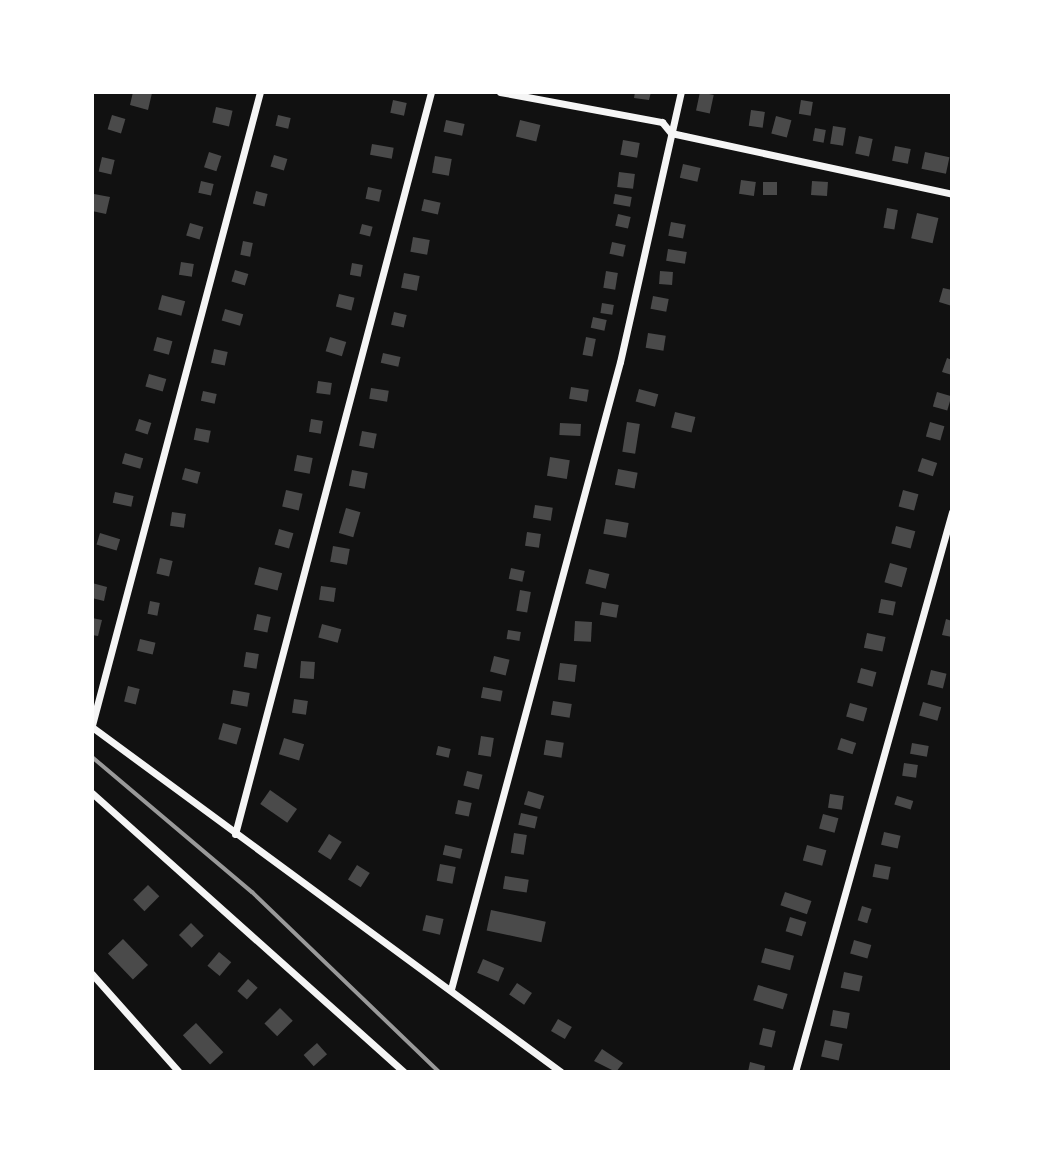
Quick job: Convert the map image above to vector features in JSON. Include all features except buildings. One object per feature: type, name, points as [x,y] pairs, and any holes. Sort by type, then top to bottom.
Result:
[{"type":"street","points":[[260,92],[92,726],[561,1072]]},
{"type":"street","points":[[235,834],[431,92]]},
{"type":"street","points":[[500,92],[662,122],[671,133],[952,194]]},
{"type":"street","points":[[451,989],[620,362],[681,92]]},
{"type":"street","points":[[795,1072],[952,512]]},
{"type":"street","points":[[92,793],[404,1072]]},
{"type":"street","points":[[92,974],[179,1072]]},
{"type":"railway","points":[[92,757],[252,892],[439,1072]]}]
